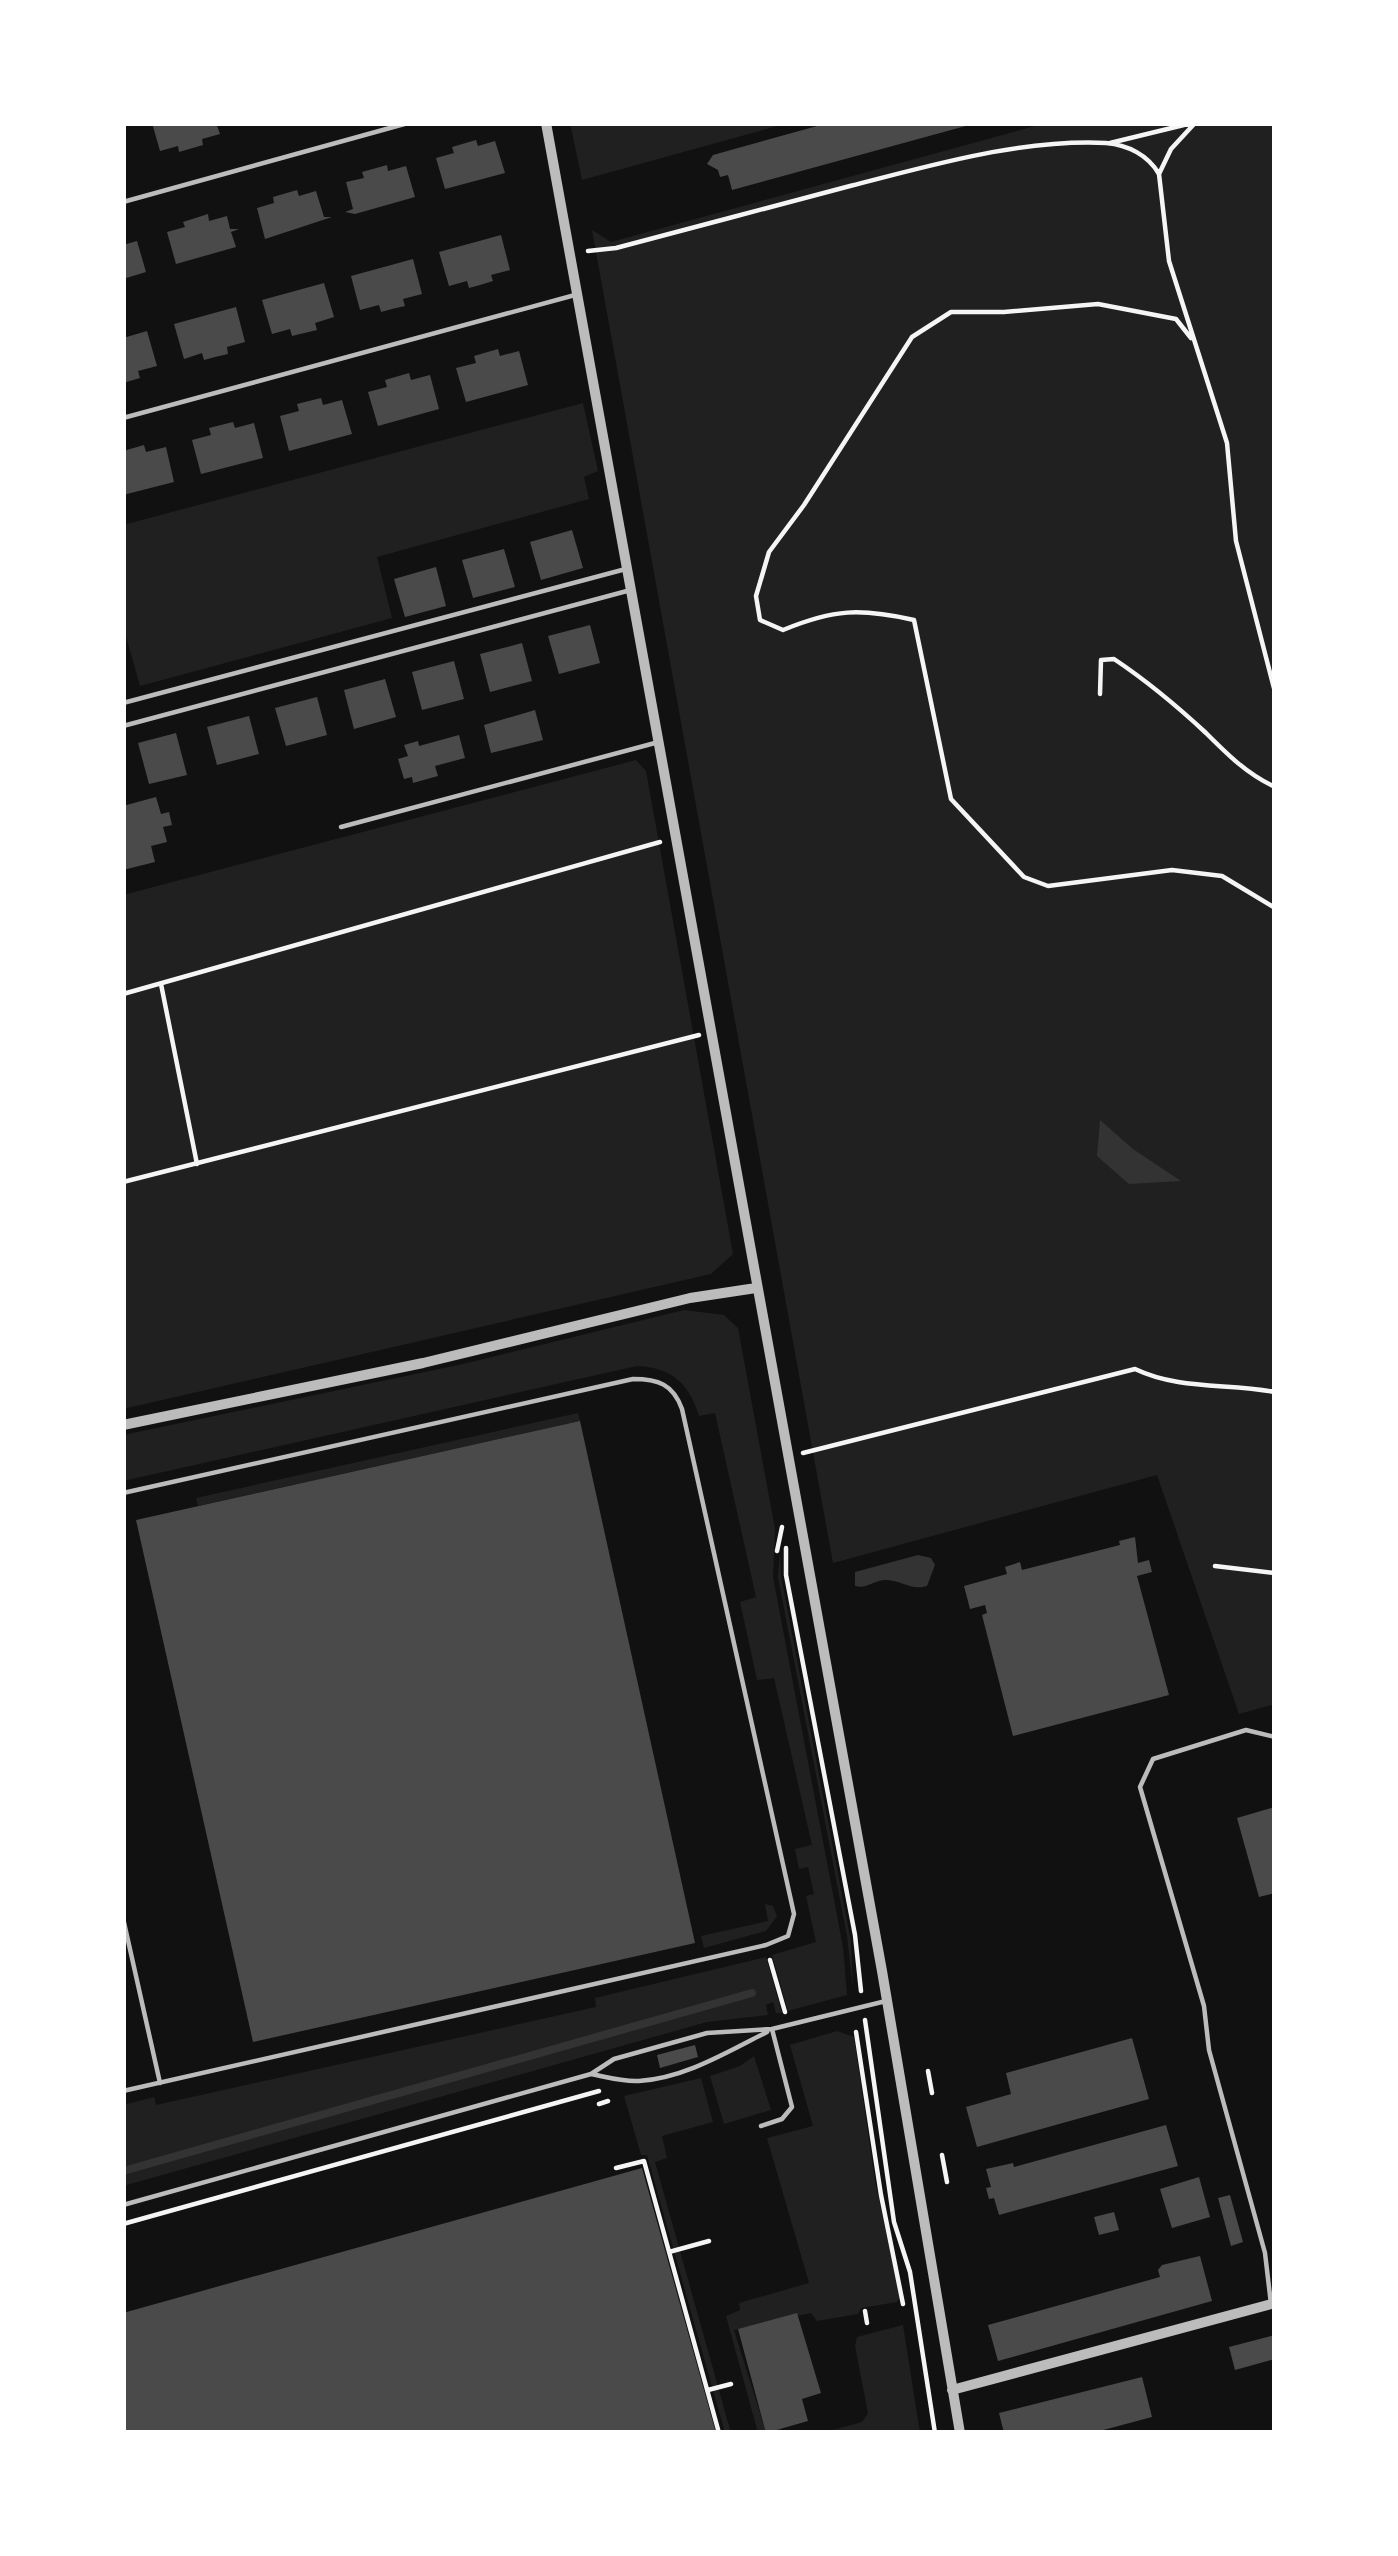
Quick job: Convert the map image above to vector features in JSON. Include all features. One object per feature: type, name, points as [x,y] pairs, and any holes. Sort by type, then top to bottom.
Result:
[{"type":"street","points":[[546,123],[887,2001],[960,2433]]},
{"type":"street","points":[[123,1425],[423,1363],[690,1298],[756,1288]]},
{"type":"street","points":[[952,2390],[1273,2303]]},
{"type":"lane","points":[[123,202],[408,123]]},
{"type":"lane","points":[[123,418],[578,294]]},
{"type":"lane","points":[[123,703],[628,569]]},
{"type":"lane","points":[[123,726],[632,590]]},
{"type":"lane","points":[[341,827],[659,742]]},
{"type":"lane","points":[[123,1493],[633,1379],[666,1384],[682,1409],[794,1914],[788,1936],[766,1945],[123,2091]]},
{"type":"lane","points":[[1273,2303],[1265,2253],[1209,2050],[1204,2006],[1140,1787],[1154,1759],[1246,1730],[1275,1737]]},
{"type":"lane","points":[[123,1918],[160,2083]]},
{"type":"lane","points":[[123,2206],[591,2074],[614,2059],[707,2033],[772,2029],[887,2001]]},
{"type":"lane","points":[[591,2074],[638,2081],[672,2073],[708,2063],[772,2029]]},
{"type":"lane","points":[[761,2126],[782,2119],[792,2107],[772,2029]]},
{"type":"path","points":[[570,253],[616,248],[926,166],[1020,147],[1109,143],[1194,123]]},
{"type":"path","points":[[1159,175],[1171,149],[1194,123]]},
{"type":"path","points":[[1109,143],[1134,150],[1159,175],[1169,261],[1227,443],[1236,541],[1275,692]]},
{"type":"path","points":[[1191,338],[1176,319],[1098,304],[951,312],[911,337],[805,505],[769,552],[756,596],[760,620],[783,629],[854,609],[914,620],[951,799],[1024,877],[1048,886],[1172,870],[1222,876],[1275,908]]},
{"type":"path","points":[[1100,694],[1101,660],[1114,659],[1159,692],[1229,758],[1275,787]]},
{"type":"path","points":[[123,994],[675,838]]},
{"type":"path","points":[[161,984],[197,1164]]},
{"type":"path","points":[[123,1182],[710,1032]]},
{"type":"path","points":[[786,1458],[1135,1370],[1162,1382],[1275,1392]]},
{"type":"path","points":[[777,1551],[782,1527]]},
{"type":"path","points":[[787,1551],[786,1575],[855,1935],[859,1981]]},
{"type":"path","points":[[1215,1566],[1275,1574]]},
{"type":"path","points":[[766,1945],[784,2012]]},
{"type":"path","points":[[856,2032],[903,2304]]},
{"type":"path","points":[[867,2036],[894,2222],[910,2272],[935,2433]]},
{"type":"path","points":[[928,2071],[932,2093]]},
{"type":"path","points":[[123,2224],[611,2090]]},
{"type":"path","points":[[598,2104],[608,2101]]},
{"type":"path","points":[[942,2155],[947,2182]]},
{"type":"path","points":[[616,2168],[644,2161],[719,2433]]},
{"type":"path","points":[[669,2252],[709,2241]]},
{"type":"path","points":[[865,2312],[866,2323]]},
{"type":"path","points":[[708,2390],[731,2384]]},
{"type":"shaded area","points":[[570,123],[788,123],[582,180]]},
{"type":"shaded area","points":[[1046,123],[1275,123],[1275,1704],[1239,1714],[1157,1475],[833,1563],[592,230],[611,242]]},
{"type":"shaded area","points":[[583,403],[598,471],[584,477],[589,499],[377,557],[392,618],[140,686],[123,626],[123,525]]},
{"type":"shaded area","points":[[636,760],[646,771],[733,1254],[711,1274],[123,1409],[123,895]]},
{"type":"shaded area","points":[[1100,1120],[1181,1181],[1129,1184],[1097,1156]]},
{"type":"shaded area","points":[[684,1310],[724,1315],[738,1328],[775,1529],[773,1577],[843,1947],[847,1995],[788,2011],[772,1955],[816,1942],[806,1896],[814,1894],[808,1867],[799,1869],[795,1849],[812,1845],[774,1678],[757,1680],[740,1602],[756,1597],[715,1413],[699,1416],[677,1379],[637,1366],[123,1481],[123,1435],[463,1364]]},
{"type":"shaded area","points":[[578,1413],[580,1421],[198,1506],[196,1498]]},
{"type":"shaded area","points":[[780,1551],[851,1942],[853,1989],[778,1577]]},
{"type":"shaded area","points":[[918,1555],[931,1558],[935,1565],[927,1586],[885,1580],[855,1586],[855,1572]]},
{"type":"shaded area","points":[[765,1904],[773,1906],[777,1916],[766,1931],[704,1948],[701,1936],[768,1921]]},
{"type":"shaded area","points":[[766,1957],[782,2013],[776,2013],[773,2002],[766,2005],[768,2015],[707,2022],[123,2186],[123,2105],[154,2097],[156,2105],[596,2007],[595,1998]]},
{"type":"shaded area","points":[[837,2031],[854,2037],[875,2181],[900,2297],[897,2302],[861,2308],[858,2314],[817,2321],[811,2313],[734,2330],[766,2432],[781,2429],[782,2433],[758,2433],[726,2316],[740,2310],[739,2303],[809,2283],[767,2138],[813,2126],[790,2045]]},
{"type":"shaded area","points":[[754,2056],[771,2110],[724,2124],[710,2076]]},
{"type":"shaded area","points":[[701,2078],[713,2122],[662,2136],[667,2158],[655,2162],[731,2433],[725,2433],[647,2155],[641,2155],[624,2096]]},
{"type":"shaded area","points":[[903,2325],[920,2433],[822,2433],[862,2422],[868,2413],[857,2337]]},
{"type":"building","points":[[152,123],[216,123],[220,134],[179,152],[178,146],[160,151]]},
{"type":"building","points":[[828,123],[973,124],[732,190],[728,175],[720,177],[707,164],[713,155]]},
{"type":"building","points":[[476,140],[478,146],[495,141],[505,173],[445,189],[436,158]]},
{"type":"building","points":[[387,165],[388,171],[406,166],[415,197],[355,214],[345,212],[353,209],[346,182]]},
{"type":"building","points":[[297,190],[299,196],[316,191],[324,217],[332,217],[265,239],[257,208]]},
{"type":"building","points":[[208,214],[209,221],[227,216],[230,229],[239,229],[231,232],[236,247],[176,264],[167,232]]},
{"type":"building","points":[[501,235],[510,270],[469,288],[467,281],[449,286],[439,252]]},
{"type":"building","points":[[137,241],[146,272],[123,279],[123,245]]},
{"type":"building","points":[[413,259],[422,294],[403,299],[405,306],[381,312],[379,305],[360,310],[351,276]]},
{"type":"building","points":[[324,283],[334,317],[315,323],[317,330],[292,336],[290,329],[272,334],[262,300]]},
{"type":"building","points":[[236,307],[245,342],[227,347],[228,354],[204,360],[202,353],[184,359],[174,324]]},
{"type":"building","points":[[147,331],[157,366],[138,371],[140,378],[123,383],[123,338]]},
{"type":"building","points":[[498,349],[500,356],[519,351],[528,385],[466,402],[456,368],[476,363],[474,356]]},
{"type":"building","points":[[409,373],[411,380],[430,375],[439,409],[378,426],[368,392],[387,387],[385,380]]},
{"type":"building","points":[[321,398],[323,405],[342,400],[352,434],[289,451],[280,416],[299,411],[297,404]]},
{"type":"building","points":[[233,422],[235,428],[254,423],[263,458],[201,474],[192,440],[211,435],[209,428]]},
{"type":"building","points":[[144,445],[146,452],[166,447],[174,482],[123,495],[123,451]]},
{"type":"building","points":[[572,530],[583,568],[541,580],[530,542]]},
{"type":"building","points":[[504,549],[515,587],[473,598],[462,560]]},
{"type":"building","points":[[436,567],[446,606],[405,617],[394,579]]},
{"type":"building","points":[[590,625],[600,663],[559,674],[548,636]]},
{"type":"building","points":[[522,643],[532,681],[490,692],[480,654]]},
{"type":"building","points":[[454,661],[464,699],[422,710],[412,672]]},
{"type":"building","points":[[385,679],[396,717],[354,729],[344,690]]},
{"type":"building","points":[[317,697],[327,735],[286,746],[275,708]]},
{"type":"building","points":[[535,710],[543,740],[491,753],[484,725]]},
{"type":"building","points":[[249,716],[259,754],[217,765],[207,727]]},
{"type":"building","points":[[176,733],[187,775],[149,784],[138,743]]},
{"type":"building","points":[[459,735],[465,758],[435,766],[438,776],[413,783],[412,777],[404,779],[398,759],[408,756],[404,745],[418,741],[419,746]]},
{"type":"building","points":[[156,797],[161,814],[169,812],[172,825],[163,827],[167,842],[151,846],[155,862],[123,870],[123,806]]},
{"type":"building","points":[[580,1421],[695,1943],[253,2042],[136,1520]]},
{"type":"building","points":[[1135,1537],[1138,1563],[1149,1560],[1152,1572],[1137,1576],[1169,1695],[1013,1736],[982,1615],[987,1613],[985,1605],[970,1609],[964,1586],[1007,1574],[1005,1567],[1020,1562],[1022,1570]]},
{"type":"building","points":[[1275,1807],[1275,1893],[1259,1897],[1237,1818]]},
{"type":"building","points":[[1132,2038],[1149,2099],[977,2147],[966,2107],[1011,2094],[1006,2073]]},
{"type":"building","points":[[695,2045],[698,2057],[660,2068],[657,2055]]},
{"type":"building","points":[[1166,2125],[1178,2166],[999,2215],[994,2198],[989,2199],[986,2169],[1013,2163],[1014,2167]]},
{"type":"building","points":[[642,2168],[716,2433],[123,2433],[123,2313]]},
{"type":"building","points":[[1199,2177],[1210,2217],[1172,2228],[1160,2189]]},
{"type":"building","points":[[1230,2195],[1243,2242],[1231,2246],[1218,2198]]},
{"type":"building","points":[[1114,2212],[1119,2230],[1099,2235],[1094,2217]]},
{"type":"building","points":[[1200,2256],[1212,2301],[998,2361],[988,2325],[1160,2277],[1162,2265]]},
{"type":"building","points":[[797,2313],[821,2393],[802,2399],[808,2421],[766,2433],[738,2329]]},
{"type":"building","points":[[1275,2335],[1275,2359],[1235,2370],[1229,2347]]},
{"type":"building","points":[[1142,2377],[1152,2417],[1092,2433],[1004,2433],[999,2413]]},
{"type":"waterway","points":[[123,2171],[752,1993]]}]
